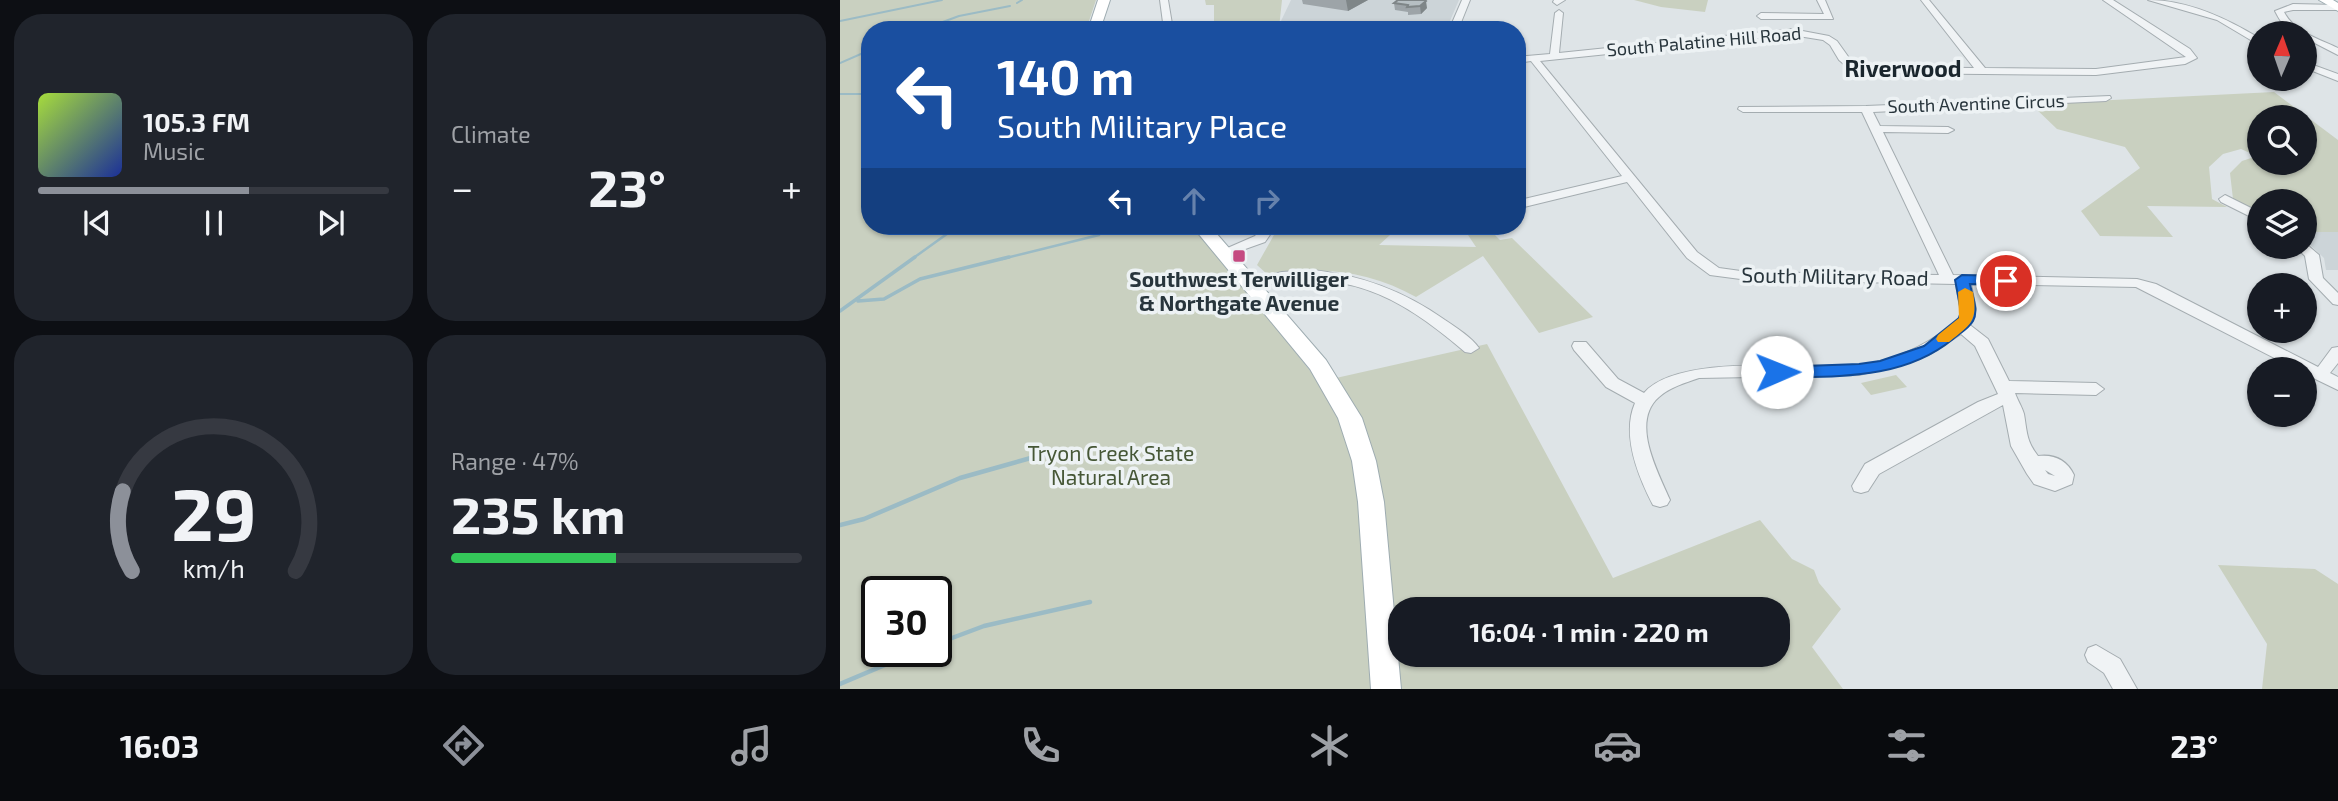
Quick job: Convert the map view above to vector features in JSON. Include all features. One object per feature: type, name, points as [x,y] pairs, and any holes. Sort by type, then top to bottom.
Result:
[{"type":"main road","points":[[1097,21],[1104,0]]},
{"type":"main road","points":[[2325,0],[2338,8]]},
{"type":"main road","points":[[1208,235],[1323,372],[1354,428],[1371,502],[1386,689]]},
{"type":"street","points":[[1164,0],[1167,21]]},
{"type":"street","points":[[1457,21],[1465,0]]},
{"type":"street","points":[[1768,33],[1760,12],[1830,16],[1821,0]]},
{"type":"street","points":[[1926,0],[1981,70]]},
{"type":"street","name":"South Palatine Hill Road","points":[[1526,59],[1799,32],[1822,36],[1833,43],[1845,62],[1861,67],[1908,71],[2108,71],[2192,58],[2187,51],[2107,0]]},
{"type":"street","points":[[2152,0],[2220,18],[2247,35]]},
{"type":"street","points":[[2305,0],[2338,8]]},
{"type":"street","points":[[2284,21],[2279,11],[2293,7],[2338,8]]},
{"type":"street","points":[[1554,56],[1559,13]]},
{"type":"street","points":[[2317,41],[2338,52]]},
{"type":"street","name":"South Military Road","points":[[1533,58],[1697,261],[1715,272],[1748,276],[2123,282],[2143,285],[2338,384]]},
{"type":"street","points":[[2317,70],[2338,78]]},
{"type":"street","name":"South Aventine Circus","points":[[1961,326],[1968,311],[1955,279],[1866,109],[2106,98]]},
{"type":"street","points":[[1743,109],[1866,109]]},
{"type":"street","points":[[1878,128],[1948,130]]},
{"type":"street","points":[[1526,203],[1630,178]]},
{"type":"street","points":[[2225,199],[2247,211]]},
{"type":"street","points":[[1223,253],[1261,239],[1263,235]]},
{"type":"street","points":[[2313,259],[2316,279],[2338,301]]},
{"type":"street","points":[[1251,284],[1273,277],[1306,275],[1352,279],[1373,285],[1417,305],[1471,348]]},
{"type":"street","points":[[1660,500],[1639,442],[1637,427],[1643,400],[1681,377],[1698,373],[1859,370],[1882,367],[1930,350],[1961,326],[1982,343],[2015,412],[2015,428],[2020,446],[2035,466]]},
{"type":"street","points":[[1580,346],[1612,383],[1643,400]]},
{"type":"street","points":[[2320,375],[2338,352]]},
{"type":"street","points":[[1861,486],[1872,469],[2006,391],[2096,389]]},
{"type":"street","points":[[2096,655],[2112,666],[2125,689]]},
{"type":"shaded area","points":[[1291,0],[1459,0],[1450,21],[1281,21]]},
{"type":"shaded area","points":[[2317,232],[2338,232],[2338,270],[2326,270],[2324,258],[2317,251]]},
{"type":"green space","name":"Tryon Creek State Natural Area","points":[[840,0],[1096,0],[1089,21],[861,21],[861,235],[1202,235],[1315,377],[1339,419],[1352,460],[1361,519],[1371,689],[840,689]]},
{"type":"green space","points":[[1205,0],[1282,0],[1280,21],[1214,21],[1214,5],[1206,5]]},
{"type":"green space","points":[[1634,0],[1708,0],[1705,12],[1661,7]]},
{"type":"green space","points":[[2274,92],[2291,105],[2247,105],[2247,152],[2241,149],[2223,154],[2209,167],[2212,199],[2227,207],[2147,206],[2173,237],[2100,236],[2081,211],[2140,168],[2125,147],[2057,129],[2031,104]]},
{"type":"green space","points":[[2317,124],[2338,140],[2338,232],[2317,232],[2317,189],[2247,189],[2247,207],[2233,199],[2230,173],[2247,159],[2247,175],[2317,175]]},
{"type":"green space","points":[[1274,235],[1390,235],[1379,245],[1476,247],[1468,235],[1495,235],[1500,240],[1512,238],[1593,317],[1539,333],[1483,256],[1416,297],[1389,284],[1360,275],[1315,270],[1268,275],[1257,265]]},
{"type":"green space","points":[[1487,344],[1613,578],[1760,520],[1792,559],[1814,570],[1819,583],[1841,609],[1812,647],[1843,689],[1399,689],[1397,667],[1790,667],[1790,597],[1391,597],[1384,521],[1376,471],[1370,447],[1350,400],[1336,378]]},
{"type":"green space","points":[[1896,375],[1907,387],[1871,395],[1861,383]]},
{"type":"green space","points":[[2218,565],[2315,569],[2338,584],[2338,689],[2262,689],[2267,644]]},
{"type":"building","points":[[1398,0],[1426,1],[1420,6],[1407,7],[1408,5],[1394,3]]},
{"type":"waterway","points":[[840,21],[942,0]]},
{"type":"waterway","points":[[1017,3],[1022,0]]},
{"type":"waterway","points":[[945,21],[1010,6]]},
{"type":"waterway","points":[[840,63],[861,54]]},
{"type":"waterway","points":[[840,94],[861,94]]},
{"type":"waterway","points":[[912,259],[945,235]]},
{"type":"waterway","points":[[1002,259],[1099,235]]},
{"type":"waterway","points":[[840,311],[915,257]]},
{"type":"waterway","points":[[858,301],[884,299],[920,279],[1009,257]]},
{"type":"waterway","points":[[840,525],[864,519],[960,478],[1045,454]]},
{"type":"waterway","points":[[952,638],[984,626],[1090,602]]},
{"type":"waterway","points":[[840,684],[880,667]]},
{"type":"slow traffic","points":[[1944,339],[1966,320],[1968,311],[1965,292]]},
{"type":"place","name":"Southwest Terwilliger & Northgate Avenue","points":[[1239,256]]},
{"type":"district","name":"Riverwood","points":[[1903,69]]},
{"type":"route","points":[[1777,372],[1882,367],[1930,350],[1966,320],[1968,311],[1962,280],[2006,281]]}]
